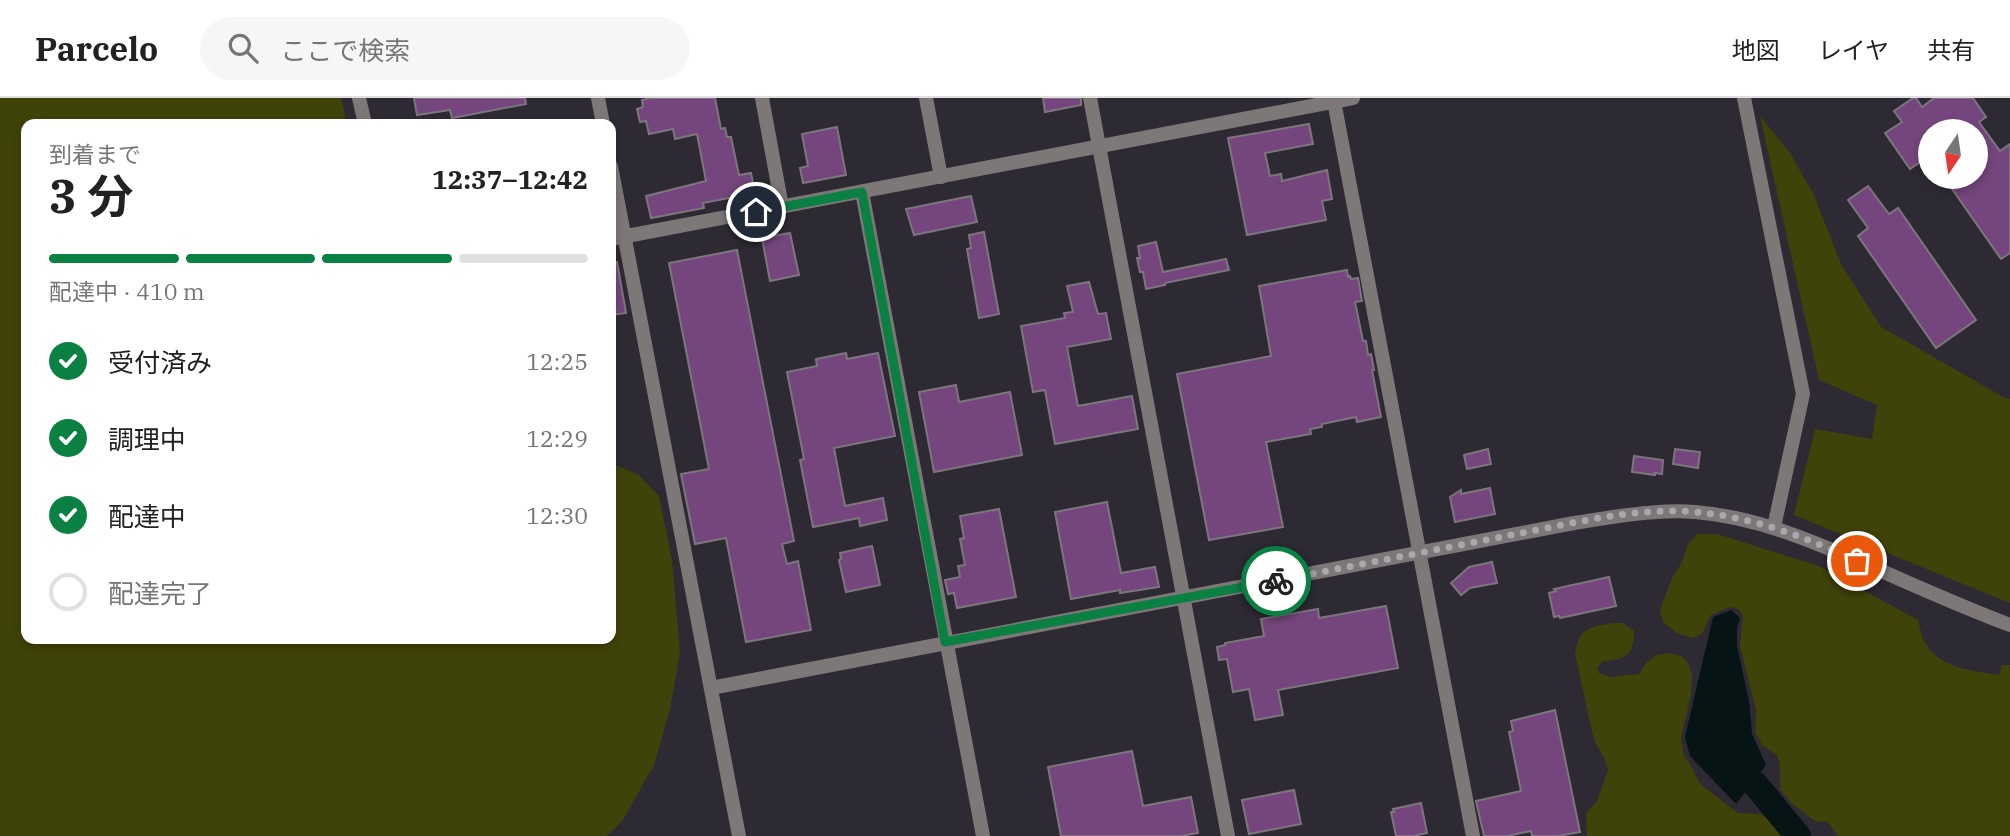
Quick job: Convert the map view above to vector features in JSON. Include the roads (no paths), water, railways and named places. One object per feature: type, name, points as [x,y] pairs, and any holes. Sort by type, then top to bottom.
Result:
[{"type":"street","points":[[359,98],[364,119]]},
{"type":"street","points":[[598,98],[602,119]]},
{"type":"street","points":[[762,98],[782,207]]},
{"type":"street","points":[[926,98],[941,177]]},
{"type":"street","points":[[1090,98],[1228,836]]},
{"type":"street","points":[[740,836],[617,238],[1353,98]]},
{"type":"street","points":[[1744,98],[1803,394],[1774,527]]},
{"type":"street","points":[[1334,102],[1473,836]]},
{"type":"street","points":[[862,192],[983,836]]},
{"type":"street","points":[[711,688],[1632,514],[1695,512],[1733,517],[1774,527],[1814,541],[2010,625]]},
{"type":"waterway","points":[[1755,784],[1798,836]]}]
